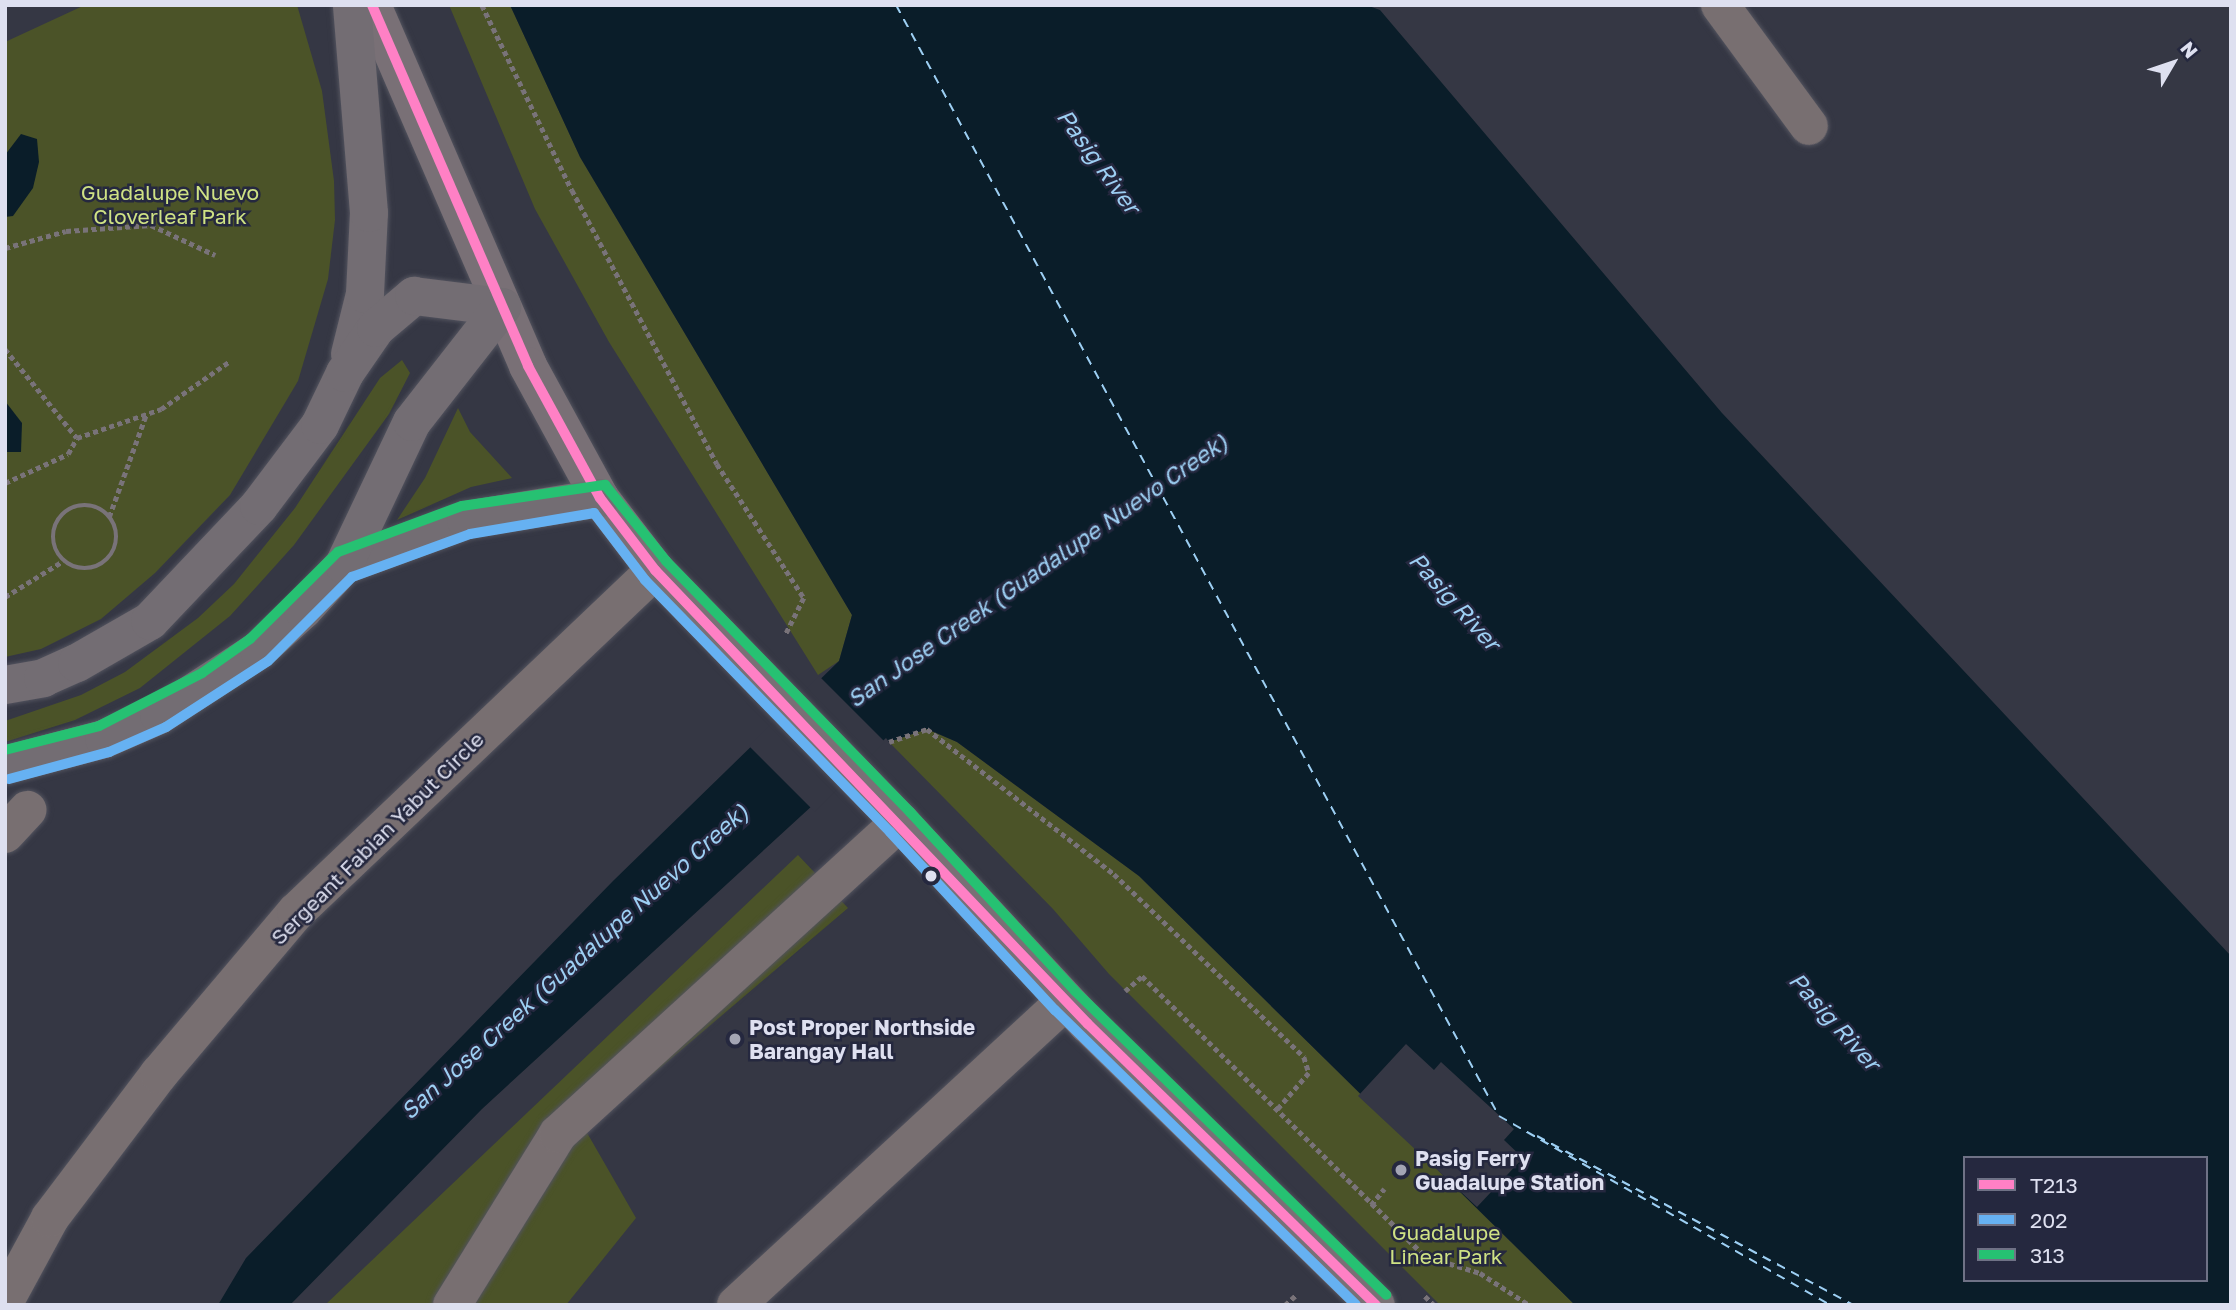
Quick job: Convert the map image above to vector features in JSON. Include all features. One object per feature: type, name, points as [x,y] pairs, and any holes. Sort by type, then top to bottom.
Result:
[{"type":"highway","points":[[345,373],[365,294],[369,212],[352,5]]},
{"type":"highway","points":[[5,685],[43,678],[77,663],[150,621],[259,506],[320,425],[345,373],[376,328],[414,296],[502,307]]},
{"type":"highway","points":[[5,765],[104,738],[159,715],[210,685],[259,650],[344,565],[412,422],[502,307]]},
{"type":"highway","points":[[344,565],[466,520],[600,498]]},
{"type":"main road","points":[[372,5],[528,366],[600,498],[655,570],[900,822],[1077,1013],[1376,1305]]},
{"type":"street","points":[[1720,5],[1809,126]]},
{"type":"street","name":"Sergeant Fabian Yabut Circle","points":[[5,1301],[50,1218],[159,1074],[296,912],[655,570]]},
{"type":"street","points":[[453,1305],[558,1134],[900,822]]},
{"type":"street","points":[[736,1305],[1077,1013]]},
{"type":"path","points":[[482,5],[572,190],[717,464],[804,598],[789,631],[755,671]]},
{"type":"path","points":[[5,248],[66,231],[151,225],[215,255]]},
{"type":"path","points":[[5,349],[78,438]]},
{"type":"path","points":[[5,483],[68,454],[78,438],[161,409],[230,361]]},
{"type":"path","points":[[109,517],[87,504],[66,510],[58,518],[52,538],[63,561],[89,569],[108,560],[117,542],[109,517],[146,414]]},
{"type":"path","points":[[5,597],[63,561]]},
{"type":"path","points":[[856,779],[889,742],[927,729],[1114,874],[1304,1057],[1309,1073],[1278,1109]]},
{"type":"path","points":[[1077,1013],[1142,976],[1425,1256],[1480,1273],[1529,1305]]},
{"type":"path","points":[[1371,1205],[1384,1189]]},
{"type":"green space","name":"Guadalupe Nuevo Cloverleaf Park","points":[[85,5],[297,5],[322,91],[334,181],[335,220],[328,279],[298,381],[230,495],[155,573],[101,619],[41,649],[5,657],[5,42]]},
{"type":"green space","points":[[449,5],[510,5],[580,157],[852,615],[839,661],[818,675],[609,342],[535,209]]},
{"type":"green space","points":[[402,360],[410,373],[389,414],[294,545],[230,616],[140,688],[75,720],[5,742],[5,721],[81,695],[125,672],[198,618],[234,584],[295,508],[380,378]]},
{"type":"green space","points":[[458,408],[470,432],[512,478],[471,487],[397,520],[425,478]]},
{"type":"green space","name":"Guadalupe Linear Park","points":[[927,729],[957,742],[1139,876],[1575,1305],[1440,1305],[1109,974],[1053,909],[889,742]]},
{"type":"green space","points":[[798,855],[848,908],[586,1131],[636,1218],[566,1305],[325,1305]]},
{"type":"water","points":[[510,5],[1366,5],[1380,10],[1722,413],[2231,956],[2231,1305],[1575,1305],[1139,876],[957,742],[927,729],[889,742],[886,738],[482,1109],[290,1305],[218,1305],[246,1258],[613,881],[839,661],[852,615],[580,157]]},
{"type":"water","points":[[21,134],[37,139],[39,162],[33,188],[13,216],[5,217],[5,155]]},
{"type":"water","points":[[5,401],[22,423],[21,452],[5,452]]},
{"type":"pier","points":[[819,676],[885,742],[815,812],[749,746]]},
{"type":"pier","points":[[1406,1044],[1434,1070],[1441,1062],[1514,1129],[1504,1140],[1523,1158],[1477,1207],[1358,1096]]},
{"type":"ferry route","points":[[896,5],[1499,1116],[1831,1305]]},
{"type":"ferry route","points":[[1537,1136],[1854,1305]]},
{"type":"transit line","name":"T213","points":[[372,5],[528,366],[600,498],[655,570],[1088,1024],[1376,1305]]},
{"type":"transit line","name":"313","points":[[5,750],[99,726],[202,673],[250,639],[338,552],[462,506],[605,485],[666,561],[910,812],[1075,991],[1386,1295]]},
{"type":"transit line","name":"202","points":[[9,779],[109,752],[166,727],[268,661],[352,577],[470,534],[594,513],[645,580],[890,832],[1055,1010],[1356,1305]]},
{"type":"place","name":"Post Proper Northside Barangay Hall","points":[[735,1039]]},
{"type":"place","name":"Pasig Ferry Guadalupe Station","points":[[1401,1170]]},
{"type":"water label","name":"Pasig River","points":[[1099,161]]},
{"type":"water label","name":"San Jose Creek (Guadalupe Nuevo Creek)","points":[[1037,570]]},
{"type":"water label","name":"Pasig River","points":[[1455,601]]},
{"type":"water label","name":"San Jose Creek (Guadalupe Nuevo Creek)","points":[[574,961]]},
{"type":"water label","name":"Pasig River","points":[[1835,1021]]}]
